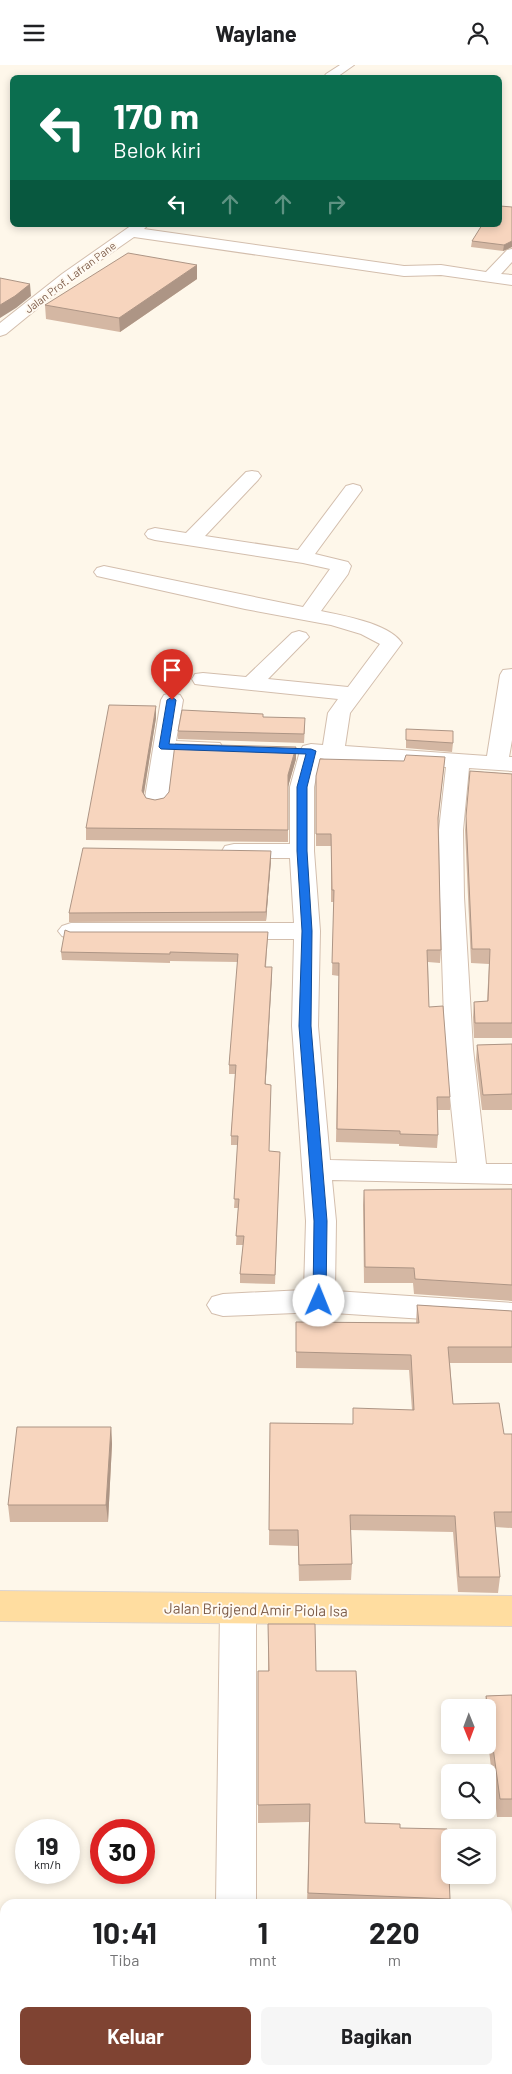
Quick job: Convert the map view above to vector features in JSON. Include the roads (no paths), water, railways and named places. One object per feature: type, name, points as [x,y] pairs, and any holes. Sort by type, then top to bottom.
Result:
[{"type":"main road","name":"Jalan Brigjend Amir Piola Isa","points":[[0,1606],[512,1611]]},
{"type":"street","points":[[333,75],[348,65]]},
{"type":"street","points":[[137,228],[404,271],[441,270],[512,280]]},
{"type":"street","name":"Jalan Prof. Lafran Pane","points":[[0,331],[66,277],[137,228]]},
{"type":"street","points":[[490,277],[512,253]]},
{"type":"street","points":[[191,539],[252,476]]},
{"type":"street","points":[[303,557],[353,490]]},
{"type":"street","points":[[155,534],[303,557],[341,566],[338,574],[308,614]]},
{"type":"street","points":[[104,572],[308,614],[374,631],[386,637],[392,643],[312,752],[302,787],[302,851],[307,931],[305,1026],[321,1221],[319,1301]]},
{"type":"street","points":[[251,684],[299,637]]},
{"type":"street","points":[[312,752],[504,764],[511,675]]},
{"type":"street","points":[[203,679],[354,694]]},
{"type":"street","points":[[156,804],[172,700]]},
{"type":"street","points":[[164,747],[233,749]]},
{"type":"street","points":[[458,761],[452,831],[459,1049],[474,1173]]},
{"type":"street","points":[[215,851],[302,851]]},
{"type":"street","points":[[71,931],[307,931]]},
{"type":"street","points":[[459,1049],[486,1049]]},
{"type":"street","points":[[316,1170],[512,1174]]},
{"type":"street","points":[[224,1305],[319,1301],[512,1314]]},
{"type":"street","points":[[236,1899],[238,1609]]}]
